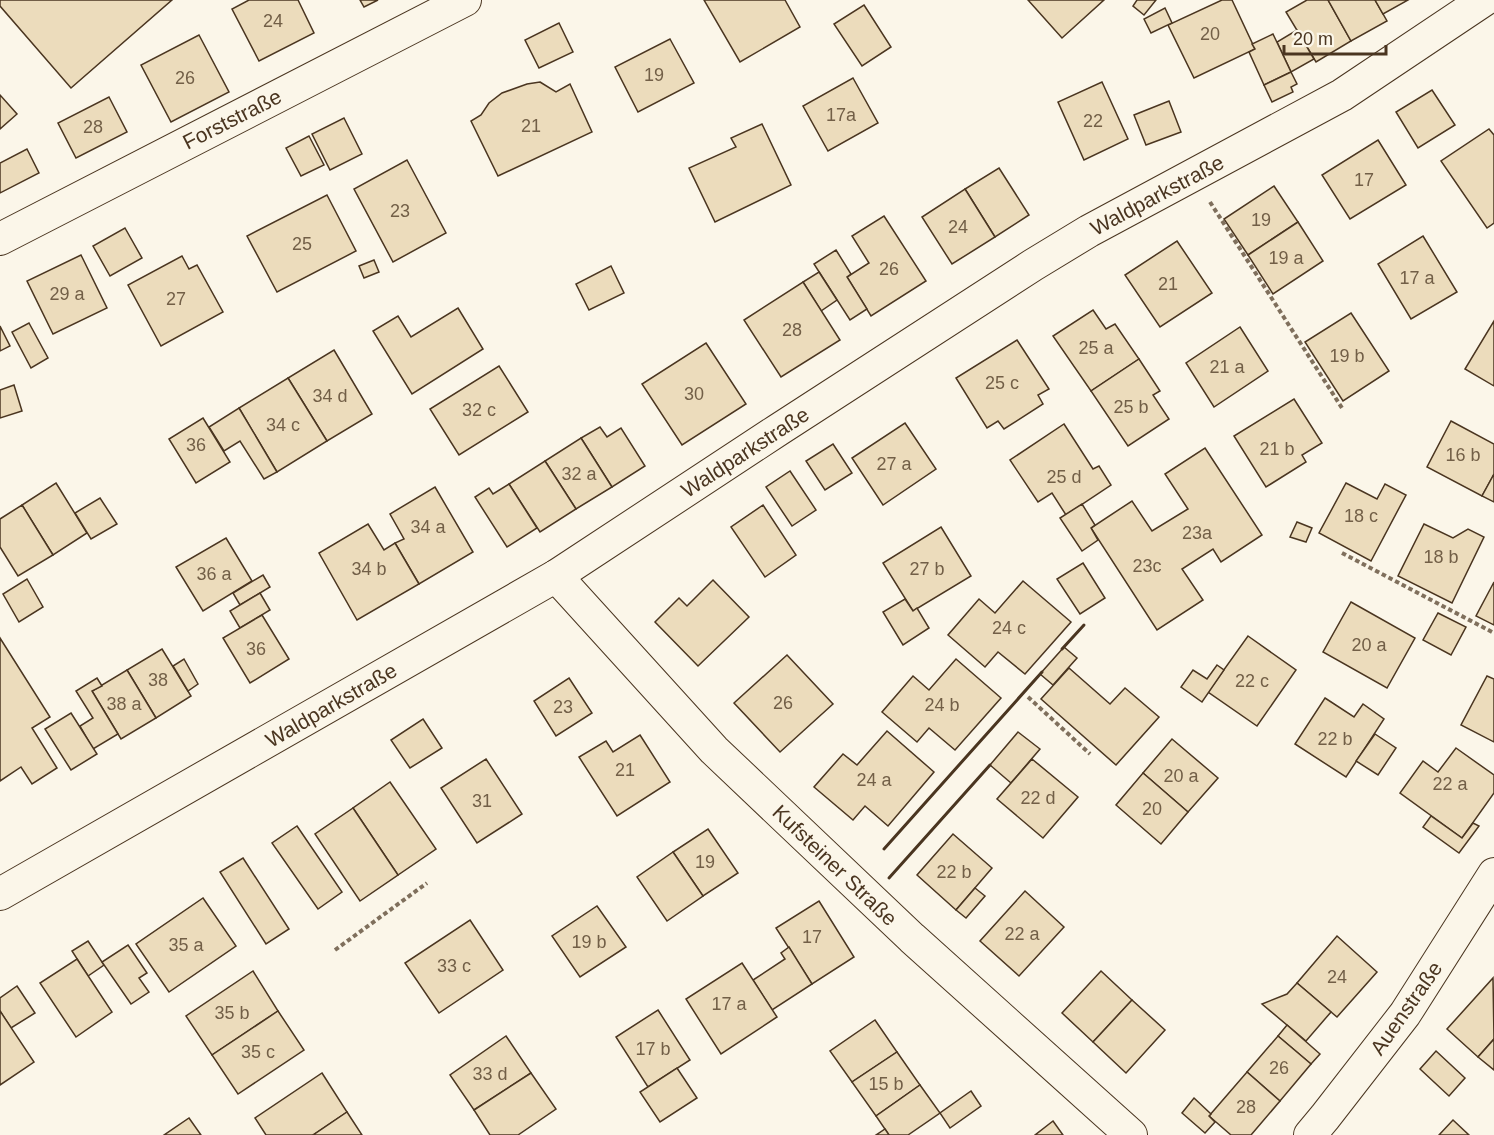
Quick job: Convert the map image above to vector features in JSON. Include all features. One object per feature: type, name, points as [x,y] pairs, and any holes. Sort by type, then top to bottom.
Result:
[{"type":"street","name":"Forststraße","points":[[0,239],[465,0]]},
{"type":"street","name":"Waldparkstraße","points":[[0,894],[556,576],[1033,265],[1089,231],[1342,94],[1484,0]]},
{"type":"street","name":"Kufsteiner Straße","points":[[556,576],[714,750],[912,938],[1131,1135]]},
{"type":"street","name":"Auenstraße","points":[[1310,1135],[1406,1014],[1494,874]]},
{"type":"path","points":[[1193,176],[1342,408]]},
{"type":"path","points":[[1342,553],[1494,633]]},
{"type":"path","points":[[1028,697],[1090,754]]},
{"type":"path","points":[[335,950],[427,884]]},
{"type":"building","points":[[0,0],[172,0],[71,88],[0,6]]},
{"type":"building","points":[[249,0],[298,0],[314,33],[259,61],[232,9]]},
{"type":"building","points":[[360,0],[378,0],[364,7]]},
{"type":"building","points":[[704,0],[785,0],[800,27],[740,62]]},
{"type":"building","points":[[1028,0],[1104,0],[1062,38]]},
{"type":"building","points":[[1137,0],[1156,0],[1144,15],[1133,6]]},
{"type":"building","points":[[1222,0],[1232,0],[1255,49],[1194,78],[1168,25]]},
{"type":"building","points":[[1307,0],[1328,0],[1351,41],[1316,62],[1286,12]]},
{"type":"building","points":[[1328,0],[1375,0],[1387,21],[1351,41]]},
{"type":"building","points":[[1375,0],[1408,0],[1383,14]]},
{"type":"building","points":[[864,5],[891,47],[862,66],[834,24]]},
{"type":"building","points":[[1165,8],[1172,23],[1151,33],[1144,19]]},
{"type":"building","points":[[559,23],[573,52],[539,68],[525,40]]},
{"type":"building","points":[[1297,30],[1314,59],[1291,72],[1277,42]]},
{"type":"building","points":[[1273,34],[1291,72],[1264,85],[1249,52],[1255,49],[1252,44]]},
{"type":"building","points":[[199,35],[229,92],[171,122],[141,65]]},
{"type":"building","points":[[670,39],[694,83],[638,112],[615,67]]},
{"type":"building","points":[[1291,72],[1297,84],[1291,87],[1293,92],[1272,102],[1264,85]]},
{"type":"building","points":[[853,78],[878,123],[828,151],[803,106]]},
{"type":"building","points":[[540,82],[556,92],[570,84],[592,132],[498,176],[471,121],[481,115],[489,103],[502,93]]},
{"type":"building","points":[[1102,82],[1128,139],[1084,160],[1058,102]]},
{"type":"building","points":[[1432,90],[1455,125],[1418,148],[1396,112]]},
{"type":"building","points":[[0,95],[17,114],[0,129]]},
{"type":"building","points":[[109,97],[127,132],[76,158],[58,123]]},
{"type":"building","points":[[1169,101],[1181,132],[1146,145],[1134,115]]},
{"type":"building","points":[[344,118],[362,154],[330,170],[312,134]]},
{"type":"building","points":[[762,124],[791,185],[715,222],[689,168],[736,147],[731,138]]},
{"type":"building","points":[[1489,129],[1494,135],[1494,223],[1487,228],[1441,161]]},
{"type":"building","points":[[309,136],[324,165],[301,176],[286,148]]},
{"type":"building","points":[[1378,140],[1406,185],[1350,219],[1322,175]]},
{"type":"building","points":[[27,149],[39,173],[0,193],[0,163]]},
{"type":"building","points":[[407,160],[446,233],[393,262],[354,189]]},
{"type":"building","points":[[999,168],[1029,215],[995,237],[965,189]]},
{"type":"building","points":[[1274,186],[1298,222],[1248,255],[1224,219]]},
{"type":"building","points":[[965,189],[995,237],[952,264],[922,217]]},
{"type":"building","points":[[327,195],[356,251],[277,292],[247,236]]},
{"type":"building","points":[[884,216],[926,281],[871,316],[847,277],[869,263],[852,236]]},
{"type":"building","points":[[1298,222],[1323,261],[1273,294],[1248,255]]},
{"type":"building","points":[[125,228],[142,258],[110,276],[93,246]]},
{"type":"building","points":[[1423,236],[1457,292],[1411,319],[1378,264]]},
{"type":"building","points":[[1177,241],[1212,293],[1160,327],[1125,275]]},
{"type":"building","points":[[836,250],[851,274],[847,277],[867,309],[850,320],[814,264]]},
{"type":"building","points":[[81,255],[107,308],[53,334],[27,281]]},
{"type":"building","points":[[182,256],[189,269],[197,265],[223,312],[161,346],[128,285]]},
{"type":"building","points":[[374,260],[379,272],[364,278],[359,266]]},
{"type":"building","points":[[611,266],[624,293],[589,310],[576,284]]},
{"type":"building","points":[[819,272],[837,300],[821,311],[803,282]]},
{"type":"building","points":[[803,282],[840,340],[781,377],[744,320]]},
{"type":"building","points":[[458,308],[483,349],[412,394],[373,331],[398,316],[411,337]]},
{"type":"building","points":[[1093,310],[1106,329],[1115,324],[1139,359],[1091,391],[1053,336]]},
{"type":"building","points":[[1351,313],[1389,371],[1343,401],[1305,342]]},
{"type":"building","points":[[1494,321],[1494,386],[1465,369]]},
{"type":"building","points":[[29,323],[48,358],[31,368],[12,332]]},
{"type":"building","points":[[0,326],[10,346],[0,351]]},
{"type":"building","points":[[1240,327],[1268,371],[1214,407],[1186,363]]},
{"type":"building","points":[[1017,340],[1049,389],[1038,395],[1043,404],[1004,429],[998,421],[987,428],[956,378]]},
{"type":"building","points":[[706,343],[746,404],[682,445],[642,384]]},
{"type":"building","points":[[334,350],[372,414],[327,441],[288,378]]},
{"type":"building","points":[[1139,359],[1160,391],[1153,395],[1169,419],[1128,446],[1091,391]]},
{"type":"building","points":[[499,366],[528,412],[459,455],[430,409]]},
{"type":"building","points":[[288,378],[327,441],[277,472],[239,408]]},
{"type":"building","points":[[14,385],[22,411],[0,418],[0,390]]},
{"type":"building","points":[[1294,399],[1322,443],[1302,455],[1306,462],[1266,487],[1234,436]]},
{"type":"building","points":[[239,408],[277,472],[264,479],[240,441],[224,451],[209,427]]},
{"type":"building","points":[[203,418],[230,462],[196,483],[169,439]]},
{"type":"building","points":[[1451,421],[1494,444],[1494,474],[1482,496],[1427,467]]},
{"type":"building","points":[[905,423],[936,469],[883,505],[852,458]]},
{"type":"building","points":[[1064,424],[1093,469],[1099,466],[1111,485],[1066,515],[1052,493],[1038,502],[1010,460]]},
{"type":"building","points":[[600,427],[607,437],[621,428],[645,466],[612,487],[581,438]]},
{"type":"building","points":[[581,438],[612,487],[576,509],[545,461]]},
{"type":"building","points":[[833,444],[852,473],[825,490],[806,461]]},
{"type":"building","points":[[1205,448],[1262,535],[1221,562],[1213,549],[1182,569],[1203,600],[1157,630],[1091,528],[1132,501],[1152,531],[1188,509],[1165,474]]},
{"type":"building","points":[[545,461],[576,509],[540,532],[509,484]]},
{"type":"building","points":[[790,471],[816,510],[792,526],[766,487]]},
{"type":"building","points":[[1494,474],[1494,502],[1482,496]]},
{"type":"building","points":[[56,483],[87,533],[53,555],[22,505]]},
{"type":"building","points":[[1346,483],[1377,499],[1385,484],[1406,495],[1371,561],[1319,533]]},
{"type":"building","points":[[509,484],[537,528],[507,547],[475,497],[489,488],[493,494]]},
{"type":"building","points":[[435,487],[473,552],[419,584],[395,543],[404,539],[390,514]]},
{"type":"building","points":[[100,498],[117,524],[91,539],[75,513]]},
{"type":"building","points":[[1082,504],[1095,525],[1091,528],[1098,540],[1082,551],[1060,518]]},
{"type":"building","points":[[22,505],[53,555],[18,576],[0,547],[0,519]]},
{"type":"building","points":[[763,505],[796,555],[765,577],[731,527]]},
{"type":"building","points":[[1297,522],[1312,528],[1306,542],[1290,537]]},
{"type":"building","points":[[368,524],[384,550],[395,543],[419,584],[357,620],[319,553]]},
{"type":"building","points":[[1424,524],[1453,538],[1468,529],[1484,537],[1452,603],[1398,576]]},
{"type":"building","points":[[941,527],[971,576],[913,611],[883,563]]},
{"type":"building","points":[[226,538],[252,581],[203,611],[176,567]]},
{"type":"building","points":[[1083,563],[1105,598],[1080,614],[1057,579]]},
{"type":"building","points":[[263,575],[270,587],[240,605],[233,593]]},
{"type":"building","points":[[27,579],[43,607],[19,622],[3,594]]},
{"type":"building","points":[[713,580],[749,617],[698,666],[655,622],[679,598],[687,606]]},
{"type":"building","points":[[1023,581],[1071,622],[1025,674],[998,652],[985,667],[948,635],[979,599],[995,613]]},
{"type":"building","points":[[1494,582],[1494,625],[1476,616]]},
{"type":"building","points":[[260,593],[270,610],[240,628],[230,611]]},
{"type":"building","points":[[905,599],[913,611],[917,608],[929,628],[903,645],[883,612]]},
{"type":"building","points":[[1351,602],[1415,638],[1387,688],[1323,652]]},
{"type":"building","points":[[1438,613],[1466,627],[1451,655],[1423,640]]},
{"type":"building","points":[[262,615],[289,659],[250,683],[223,638]]},
{"type":"building","points":[[1248,636],[1296,670],[1257,726],[1208,692]]},
{"type":"building","points":[[0,638],[50,717],[32,728],[57,768],[32,784],[21,767],[0,781]]},
{"type":"building","points":[[1064,647],[1077,658],[1053,685],[1040,674]]},
{"type":"building","points":[[162,649],[191,696],[156,718],[127,670]]},
{"type":"building","points":[[787,655],[833,704],[780,752],[734,703]]},
{"type":"building","points":[[184,659],[198,684],[188,691],[173,666]]},
{"type":"building","points":[[956,659],[1001,698],[955,750],[929,728],[917,742],[882,712],[913,676],[929,690]]},
{"type":"building","points":[[1217,665],[1224,670],[1202,702],[1181,687],[1193,670],[1207,679]]},
{"type":"building","points":[[1069,668],[1110,704],[1125,688],[1159,717],[1116,765],[1041,699]]},
{"type":"building","points":[[127,670],[156,718],[121,739],[92,691]]},
{"type":"building","points":[[1487,676],[1494,679],[1494,742],[1461,725]]},
{"type":"building","points":[[97,678],[102,686],[92,691],[118,734],[93,749],[80,726],[93,718],[76,691]]},
{"type":"building","points":[[569,678],[592,713],[556,736],[534,701]]},
{"type":"building","points":[[1325,698],[1354,717],[1363,704],[1384,719],[1346,777],[1295,744]]},
{"type":"building","points":[[71,713],[97,754],[71,770],[45,729]]},
{"type":"building","points":[[423,719],[442,748],[410,768],[391,740]]},
{"type":"building","points":[[887,731],[934,772],[888,826],[865,806],[853,820],[814,787],[843,754],[857,765]]},
{"type":"building","points":[[1018,732],[1040,749],[1011,783],[990,765]]},
{"type":"building","points":[[1375,734],[1396,748],[1378,775],[1356,761]]},
{"type":"building","points":[[640,735],[670,782],[617,816],[579,757],[606,741],[613,752]]},
{"type":"building","points":[[1172,739],[1218,778],[1188,812],[1143,773]]},
{"type":"building","points":[[1456,748],[1494,775],[1494,793],[1462,838],[1400,793],[1423,761],[1438,772]]},
{"type":"building","points":[[486,759],[522,814],[477,843],[441,788]]},
{"type":"building","points":[[1032,759],[1078,797],[1043,838],[997,799]]},
{"type":"building","points":[[1143,773],[1188,812],[1161,844],[1116,805]]},
{"type":"building","points":[[390,782],[436,849],[398,875],[353,808]]},
{"type":"building","points":[[353,808],[398,875],[360,901],[315,834]]},
{"type":"building","points":[[1431,816],[1462,838],[1473,823],[1479,826],[1459,853],[1423,827]]},
{"type":"building","points":[[297,826],[342,892],[318,909],[272,843]]},
{"type":"building","points":[[708,829],[738,873],[703,896],[673,852]]},
{"type":"building","points":[[953,834],[992,868],[956,910],[917,875]]},
{"type":"building","points":[[673,852],[703,896],[667,921],[637,877]]},
{"type":"building","points":[[243,858],[289,929],[266,944],[220,872]]},
{"type":"building","points":[[975,888],[985,896],[966,918],[956,910]]},
{"type":"building","points":[[1025,891],[1064,927],[1019,976],[980,941]]},
{"type":"building","points":[[203,898],[236,946],[169,992],[136,944]]},
{"type":"building","points":[[819,901],[854,957],[812,984],[776,928]]},
{"type":"building","points":[[597,906],[626,947],[580,977],[552,936]]},
{"type":"building","points":[[470,920],[503,970],[439,1013],[405,963]]},
{"type":"building","points":[[1337,936],[1377,972],[1337,1017],[1297,983]]},
{"type":"building","points":[[88,941],[104,965],[88,976],[72,951]]},
{"type":"building","points":[[128,945],[147,973],[139,978],[149,992],[131,1004],[102,962]]},
{"type":"building","points":[[789,947],[812,984],[772,1010],[753,980],[785,959],[781,953]]},
{"type":"building","points":[[77,959],[112,1012],[76,1037],[40,983]]},
{"type":"building","points":[[742,963],[777,1017],[721,1054],[686,999]]},
{"type":"building","points":[[253,971],[278,1011],[212,1055],[186,1016]]},
{"type":"building","points":[[1101,971],[1132,1000],[1093,1042],[1062,1013]]},
{"type":"building","points":[[1493,978],[1494,1039],[1478,1057],[1447,1029]]},
{"type":"building","points":[[1297,983],[1331,1012],[1306,1041],[1262,1004],[1287,994]]},
{"type":"building","points":[[17,986],[35,1013],[11,1028],[0,1011],[0,998]]},
{"type":"building","points":[[1132,1000],[1165,1030],[1126,1073],[1093,1042]]},
{"type":"building","points":[[658,1010],[690,1060],[648,1087],[616,1037]]},
{"type":"building","points":[[0,1011],[34,1062],[0,1085]]},
{"type":"building","points":[[278,1011],[304,1050],[238,1094],[212,1055]]},
{"type":"building","points":[[875,1020],[897,1052],[852,1082],[830,1051]]},
{"type":"building","points":[[1287,1025],[1320,1054],[1311,1064],[1278,1036]]},
{"type":"building","points":[[506,1036],[531,1073],[474,1110],[450,1075]]},
{"type":"building","points":[[1278,1036],[1311,1064],[1280,1101],[1247,1072]]},
{"type":"building","points":[[1494,1039],[1494,1070],[1478,1057]]},
{"type":"building","points":[[1436,1051],[1465,1078],[1449,1096],[1420,1069]]},
{"type":"building","points":[[897,1052],[920,1085],[876,1116],[852,1082]]},
{"type":"building","points":[[677,1068],[697,1098],[660,1122],[640,1092]]},
{"type":"building","points":[[1247,1072],[1280,1101],[1251,1135],[1231,1135],[1209,1116]]},
{"type":"building","points":[[322,1073],[347,1112],[313,1135],[266,1135],[255,1118]]},
{"type":"building","points":[[531,1073],[556,1109],[518,1135],[490,1135],[474,1110]]},
{"type":"building","points":[[920,1085],[940,1113],[908,1135],[889,1135],[876,1116]]},
{"type":"building","points":[[971,1091],[981,1106],[950,1128],[940,1113]]},
{"type":"building","points":[[1194,1098],[1211,1114],[1209,1116],[1215,1122],[1205,1133],[1182,1113]]},
{"type":"building","points":[[347,1112],[362,1135],[313,1135]]},
{"type":"building","points":[[189,1118],[201,1135],[164,1135]]},
{"type":"building","points":[[1453,1120],[1469,1135],[1439,1135]]},
{"type":"building","points":[[1053,1121],[1063,1135],[1035,1135]]},
{"type":"building","points":[[885,1129],[889,1135],[876,1135]]},
{"type":"wall","points":[[1062,649],[1084,625]]},
{"type":"wall","points":[[884,849],[1042,672]]},
{"type":"wall","points":[[889,878],[990,765]]}]
